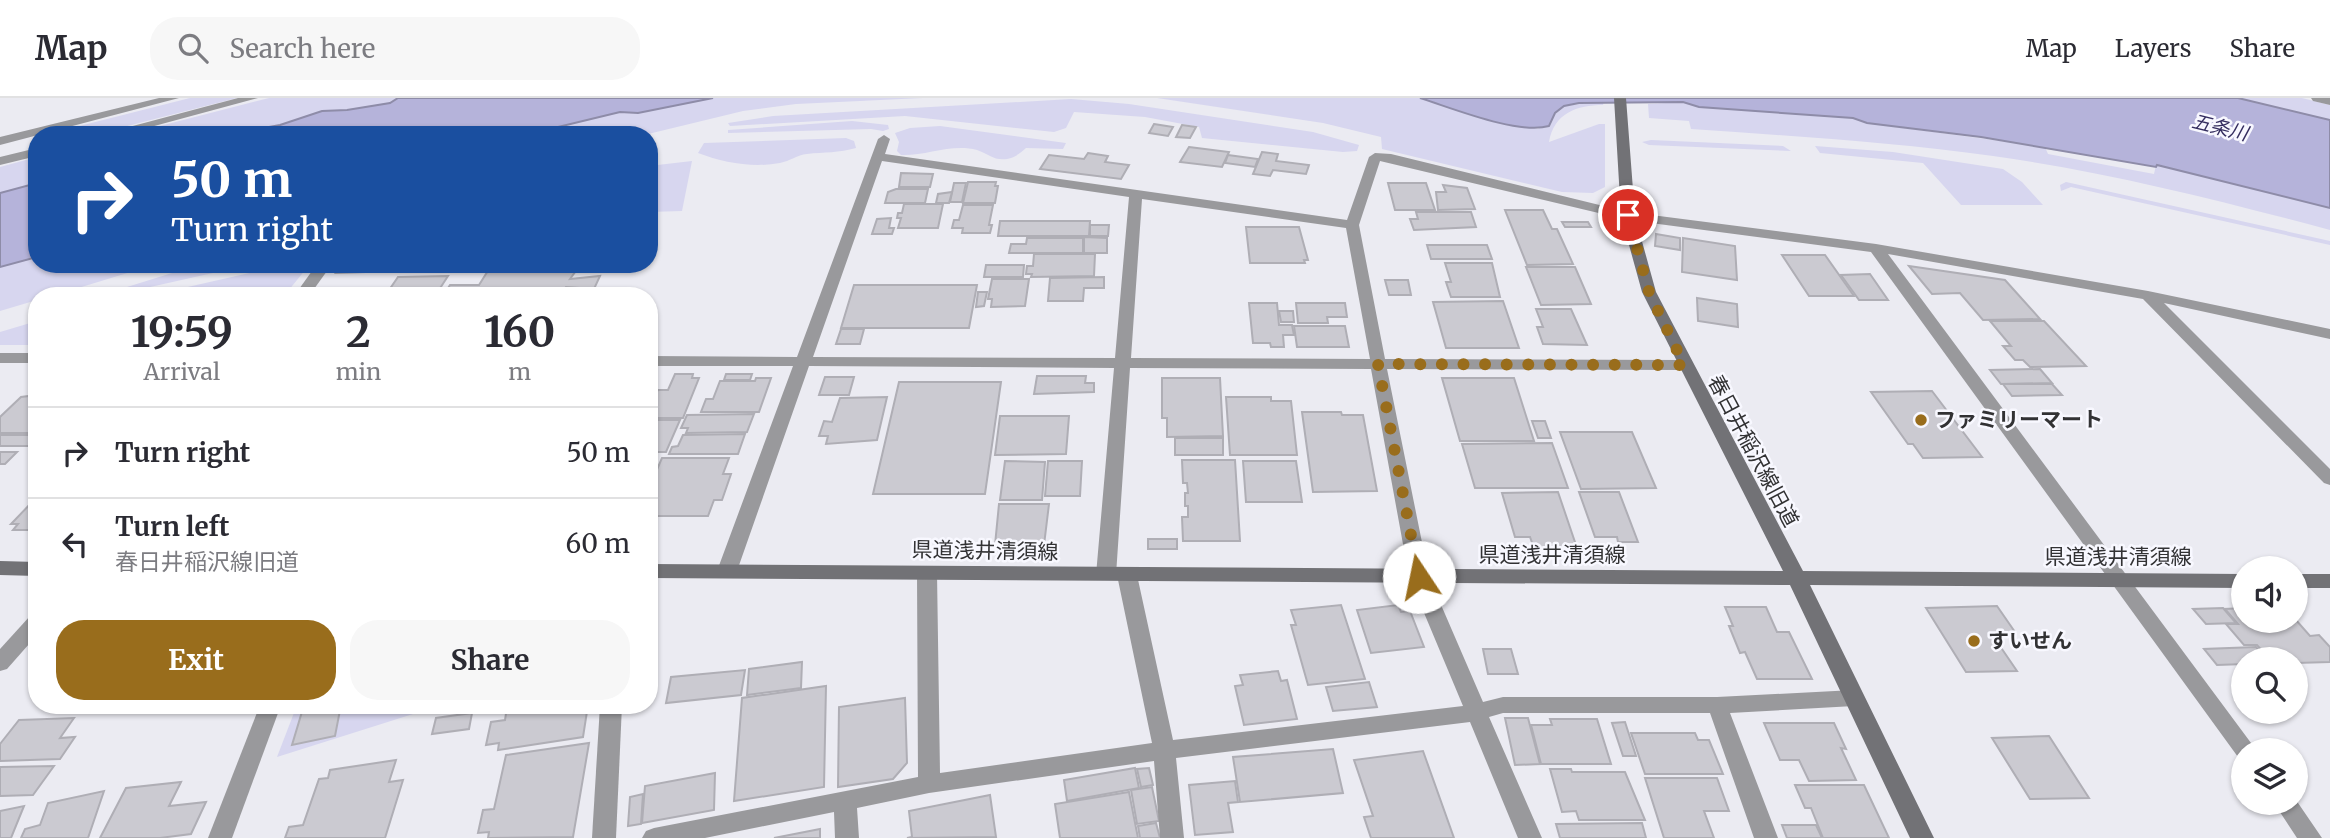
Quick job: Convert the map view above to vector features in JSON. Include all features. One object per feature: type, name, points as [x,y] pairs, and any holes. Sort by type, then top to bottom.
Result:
[{"type":"main road","name":"春日井稲沢線旧道","points":[[1620,98],[1628,215],[1649,292],[1684,365],[1797,579],[1922,838]]},
{"type":"main road","points":[[0,568],[28,569]]},
{"type":"main road","name":"県道浅井清須線","points":[[658,571],[2231,580]]},
{"type":"main road","points":[[2308,581],[2330,581]]},
{"type":"street","points":[[60,126],[173,98]]},
{"type":"street","points":[[141,126],[252,98]]},
{"type":"street","points":[[2317,98],[2330,101]]},
{"type":"street","points":[[0,141],[28,134]]},
{"type":"street","points":[[727,571],[884,139]]},
{"type":"street","points":[[0,162],[28,154]]},
{"type":"street","points":[[878,157],[1352,225]]},
{"type":"street","points":[[1530,838],[1419,577],[1352,225],[1375,157],[1628,215],[1876,248],[2148,295],[2330,334]]},
{"type":"street","points":[[1136,192],[1123,363],[1117,575],[1164,750],[1172,838]]},
{"type":"street","points":[[1876,248],[2236,738]]},
{"type":"street","points":[[2148,295],[2330,479]]},
{"type":"street","points":[[0,358],[28,358]]},
{"type":"street","points":[[658,361],[1684,365]]},
{"type":"street","points":[[927,573],[929,784]]},
{"type":"street","points":[[0,663],[28,631]]},
{"type":"street","points":[[654,838],[929,784],[1164,750],[1475,713],[1503,705],[1717,705],[1854,698]]},
{"type":"street","points":[[1717,705],[1766,838]]},
{"type":"street","points":[[220,838],[268,714]]},
{"type":"street","points":[[604,838],[611,714]]},
{"type":"street","points":[[845,800],[847,838]]},
{"type":"street","points":[[2294,815],[2310,838]]},
{"type":"shaded area","points":[[190,98],[237,98],[127,126],[80,126]]},
{"type":"shaded area","points":[[269,98],[398,98],[389,103],[322,111],[274,126],[160,126]]},
{"type":"shaded area","points":[[713,98],[923,98],[796,104],[743,111],[658,132],[658,126],[562,126],[620,112],[639,113]]},
{"type":"shaded area","points":[[1157,98],[1420,98],[1487,120],[1538,129],[1564,106],[1604,101],[1603,105],[1576,109],[1561,118],[1549,142],[1605,124],[1605,187],[1593,193],[1562,192],[1382,149],[1381,137],[1323,123]]},
{"type":"shaded area","points":[[2238,98],[2302,98],[2330,105],[2330,120]]},
{"type":"shaded area","points":[[1071,99],[1129,104],[1313,132],[1359,145],[1357,151],[1343,152],[1202,138],[1199,127],[1145,117],[1074,112],[1066,128],[1054,132],[905,116],[730,126],[728,123],[773,116]]},
{"type":"shaded area","points":[[1683,102],[1699,107],[1853,118],[1867,123],[2045,147],[2048,154],[2154,174],[2156,165],[2330,208],[2330,230],[2162,188],[2036,163],[1880,143],[1691,129],[1689,121],[1649,118],[1648,104]]},
{"type":"shaded area","points":[[852,121],[888,125],[889,129],[728,133],[728,130]]},
{"type":"shaded area","points":[[940,126],[1066,143],[1063,149],[1026,148],[1007,159],[995,158],[968,148],[910,155],[901,155],[897,151],[899,142],[895,133],[910,128]]},
{"type":"shaded area","points":[[846,138],[854,141],[856,148],[803,155],[770,164],[739,164],[698,153],[704,143]]},
{"type":"shaded area","points":[[1651,140],[1783,146],[1791,151],[1649,145],[1642,142]]},
{"type":"shaded area","points":[[1815,146],[1893,152],[2003,169],[2022,182],[2043,205],[1961,205],[1923,163],[1820,153]]},
{"type":"shaded area","points":[[28,159],[28,185],[0,193],[0,167]]},
{"type":"shaded area","points":[[692,161],[682,211],[658,212],[658,165]]},
{"type":"shaded area","points":[[2066,182],[2330,241],[2330,245],[2071,187],[2061,191],[2060,185]]},
{"type":"shaded area","points":[[28,259],[28,273],[127,273],[82,287],[28,287],[28,303],[0,311],[0,267]]},
{"type":"shaded area","points":[[172,273],[213,273],[150,287],[127,287]]},
{"type":"shaded area","points":[[249,273],[303,273],[291,287],[188,287]]},
{"type":"shaded area","points":[[28,324],[28,345],[0,345],[0,332]]},
{"type":"shaded area","points":[[294,714],[413,714],[277,757]]},
{"type":"water","points":[[398,98],[713,98],[638,113],[620,112],[562,126],[274,126],[322,111],[390,103]]},
{"type":"water","name":"五条川","points":[[1420,98],[2238,98],[2330,120],[2330,208],[2157,165],[2156,167],[1981,137],[1867,123],[1853,118],[1699,107],[1683,102],[1579,103],[1564,106],[1555,113],[1549,126],[1536,128],[1503,124]]},
{"type":"water","points":[[28,185],[28,259],[0,267],[0,193]]},
{"type":"building","points":[[1154,124],[1173,127],[1168,136],[1149,133]]},
{"type":"building","points":[[1182,125],[1196,127],[1190,138],[1176,137]]},
{"type":"building","points":[[1189,147],[1229,152],[1222,167],[1180,162]]},
{"type":"building","points":[[1262,152],[1278,154],[1276,161],[1309,165],[1306,174],[1273,170],[1270,176],[1253,174]]},
{"type":"building","points":[[1088,153],[1108,156],[1105,162],[1129,165],[1121,179],[1040,169],[1049,155],[1084,159]]},
{"type":"building","points":[[1228,155],[1258,159],[1255,167],[1225,163]]},
{"type":"building","points":[[901,173],[933,174],[930,187],[899,187]]},
{"type":"building","points":[[968,182],[996,182],[995,186],[998,186],[995,203],[963,203]]},
{"type":"building","points":[[954,183],[966,183],[962,202],[950,202]]},
{"type":"building","points":[[1388,183],[1426,183],[1435,210],[1395,210]]},
{"type":"building","points":[[1443,185],[1467,188],[1475,209],[1438,210],[1436,192],[1446,192]]},
{"type":"building","points":[[896,189],[928,189],[925,203],[885,203],[888,192]]},
{"type":"building","points":[[952,192],[949,203],[936,203],[938,194]]},
{"type":"building","points":[[904,204],[943,204],[938,228],[898,228],[901,218],[897,218],[898,213],[902,213]]},
{"type":"building","points":[[963,205],[993,205],[990,233],[962,233],[963,228],[952,228],[954,220],[959,220]]},
{"type":"building","points":[[1505,210],[1543,210],[1552,229],[1557,229],[1573,264],[1527,265]]},
{"type":"building","points":[[1416,212],[1471,212],[1476,227],[1414,230],[1410,219],[1418,219]]},
{"type":"building","points":[[891,218],[889,228],[894,228],[892,234],[872,234],[877,219]]},
{"type":"building","points":[[1000,221],[1090,221],[1089,236],[998,236]]},
{"type":"building","points":[[1562,222],[1588,222],[1591,227],[1565,227]]},
{"type":"building","points":[[1090,225],[1109,225],[1108,236],[1090,236]]},
{"type":"building","points":[[1246,227],[1299,227],[1308,260],[1304,260],[1305,263],[1250,263]]},
{"type":"building","points":[[1656,234],[1680,238],[1680,250],[1655,246]]},
{"type":"building","points":[[1084,237],[1107,238],[1107,253],[1084,253]]},
{"type":"building","points":[[1027,238],[1083,238],[1083,253],[1009,253],[1011,244],[1026,244]]},
{"type":"building","points":[[1683,238],[1735,246],[1737,280],[1682,272]]},
{"type":"building","points":[[1427,245],[1487,245],[1492,259],[1431,259]]},
{"type":"building","points":[[1034,254],[1095,254],[1094,276],[1031,277],[1032,274],[1026,274],[1027,266],[1033,266]]},
{"type":"building","points":[[1782,255],[1825,255],[1854,296],[1809,296]]},
{"type":"building","points":[[1445,263],[1492,263],[1500,297],[1451,297],[1446,282],[1451,282]]},
{"type":"building","points":[[986,265],[1024,265],[1023,277],[984,277]]},
{"type":"building","points":[[1909,266],[2005,280],[2040,319],[1983,320],[1960,293],[1932,294]]},
{"type":"building","points":[[1526,267],[1575,267],[1591,304],[1541,305]]},
{"type":"building","points":[[487,273],[574,273],[570,279],[600,276],[595,287],[449,287],[479,285]]},
{"type":"building","points":[[1870,274],[1888,300],[1859,300],[1841,275]]},
{"type":"building","points":[[448,276],[441,287],[391,287],[398,277]]},
{"type":"building","points":[[1104,277],[1104,288],[1084,288],[1083,301],[1048,301],[1050,278]]},
{"type":"building","points":[[992,279],[1029,279],[1025,306],[991,307],[992,299],[988,299]]},
{"type":"building","points":[[1385,280],[1408,280],[1411,295],[1389,295]]},
{"type":"building","points":[[854,285],[977,285],[969,328],[841,328]]},
{"type":"building","points":[[978,292],[987,292],[984,306],[976,307]]},
{"type":"building","points":[[1697,298],[1737,304],[1738,327],[1698,321]]},
{"type":"building","points":[[1503,301],[1519,348],[1446,348],[1433,302]]},
{"type":"building","points":[[1249,303],[1277,303],[1279,325],[1292,325],[1294,335],[1283,335],[1284,347],[1271,347],[1270,343],[1253,343]]},
{"type":"building","points":[[1296,303],[1345,303],[1347,317],[1327,317],[1328,323],[1298,323]]},
{"type":"building","points":[[1536,309],[1571,309],[1587,345],[1543,344],[1537,327],[1543,327]]},
{"type":"building","points":[[1279,311],[1293,311],[1294,322],[1281,322]]},
{"type":"building","points":[[1990,321],[2044,321],[2086,366],[2030,367],[2023,360],[2015,360],[2003,346],[2011,346]]},
{"type":"building","points":[[1294,326],[1345,326],[1349,347],[1297,347]]},
{"type":"building","points":[[841,329],[864,329],[860,344],[836,344]]},
{"type":"building","points":[[2040,369],[2052,383],[2001,384],[1990,370]]},
{"type":"building","points":[[675,374],[693,374],[692,378],[699,378],[683,418],[658,418],[658,390],[668,390]]},
{"type":"building","points":[[726,374],[752,374],[750,380],[724,380]]},
{"type":"building","points":[[1037,376],[1086,376],[1085,383],[1094,383],[1094,392],[1034,394]]},
{"type":"building","points":[[825,377],[854,377],[849,395],[819,395]]},
{"type":"building","points":[[756,378],[771,378],[759,412],[701,412],[706,399],[713,399],[720,381],[755,381]]},
{"type":"building","points":[[1162,378],[1220,378],[1223,436],[1167,437],[1167,418],[1162,418]]},
{"type":"building","points":[[1442,378],[1514,378],[1534,441],[1460,441]]},
{"type":"building","points":[[899,382],[1001,382],[985,494],[873,494]]},
{"type":"building","points":[[2003,384],[2052,384],[2062,395],[2012,396]]},
{"type":"building","points":[[1932,391],[1982,457],[1923,458],[1913,444],[1908,444],[1871,392]]},
{"type":"building","points":[[28,396],[28,433],[0,433],[0,417],[21,397]]},
{"type":"building","points":[[887,397],[877,440],[826,444],[828,436],[819,436],[824,421],[832,422],[840,398]]},
{"type":"building","points":[[1226,397],[1271,397],[1271,401],[1291,401],[1297,455],[1230,455]]},
{"type":"building","points":[[1302,412],[1363,415],[1377,491],[1313,492]]},
{"type":"building","points":[[754,414],[747,432],[686,433],[688,428],[681,428],[687,415]]},
{"type":"building","points":[[1000,416],[1069,416],[1066,454],[995,455]]},
{"type":"building","points":[[658,420],[680,420],[666,452],[658,452]]},
{"type":"building","points":[[1532,421],[1545,421],[1551,438],[1538,438]]},
{"type":"building","points":[[1560,432],[1632,432],[1656,488],[1581,489]]},
{"type":"building","points":[[745,434],[738,454],[669,454],[672,447],[678,446],[683,435]]},
{"type":"building","points":[[0,435],[28,435],[28,446],[0,446]]},
{"type":"building","points":[[1175,438],[1223,438],[1223,455],[1175,455]]},
{"type":"building","points":[[1552,443],[1568,488],[1475,488],[1462,444]]},
{"type":"building","points":[[0,452],[17,452],[5,464],[0,464]]},
{"type":"building","points":[[662,458],[729,458],[723,474],[731,474],[722,500],[714,500],[708,516],[658,516],[658,467]]},
{"type":"building","points":[[1182,460],[1235,460],[1240,541],[1183,541],[1182,517],[1188,517],[1185,493],[1188,493],[1187,483],[1183,483]]},
{"type":"building","points":[[1005,461],[1045,462],[1042,500],[1000,500]]},
{"type":"building","points":[[1048,461],[1082,461],[1080,496],[1045,496]]},
{"type":"building","points":[[1243,461],[1296,461],[1302,502],[1246,502]]},
{"type":"building","points":[[1558,492],[1578,551],[1535,551],[1530,537],[1515,537],[1502,493]]},
{"type":"building","points":[[1579,492],[1619,492],[1638,542],[1618,542],[1617,537],[1595,537]]},
{"type":"building","points":[[999,504],[1049,504],[1044,545],[995,545]]},
{"type":"building","points":[[28,506],[28,530],[13,530],[18,524],[11,524]]},
{"type":"building","points":[[1148,539],[1177,539],[1177,549],[1148,549]]},
{"type":"building","points":[[1341,605],[1365,679],[1308,685],[1291,625],[1296,625],[1291,610]]},
{"type":"building","points":[[1398,605],[1401,612],[1410,611],[1424,647],[1371,653],[1357,610]]},
{"type":"building","points":[[1997,606],[2015,632],[1991,633],[2017,671],[1966,672],[1926,608]]},
{"type":"building","points":[[1725,607],[1766,607],[1777,632],[1789,632],[1812,679],[1757,679],[1745,652],[1740,653]]},
{"type":"building","points":[[2223,608],[2231,617],[2231,623],[2206,624],[2193,609]]},
{"type":"building","points":[[2234,633],[2319,635],[2330,647],[2330,662],[2308,663],[2308,647],[2244,645]]},
{"type":"building","points":[[2231,648],[2231,664],[2217,665],[2204,649]]},
{"type":"building","points":[[1483,649],[1511,649],[1518,674],[1488,674]]},
{"type":"building","points":[[802,662],[801,688],[747,695],[749,669]]},
{"type":"building","points":[[745,670],[741,695],[666,703],[671,677]]},
{"type":"building","points":[[1278,671],[1281,681],[1287,680],[1297,719],[1244,725],[1235,686],[1243,685],[1240,675]]},
{"type":"building","points":[[1369,682],[1377,707],[1333,711],[1326,687]]},
{"type":"building","points":[[826,686],[824,787],[734,801],[742,698]]},
{"type":"building","points":[[905,698],[907,763],[893,779],[838,787],[839,707]]},
{"type":"building","points":[[301,714],[339,714],[335,736],[292,745]]},
{"type":"building","points":[[472,714],[469,729],[432,734],[436,718]]},
{"type":"building","points":[[506,714],[587,714],[583,737],[498,750],[499,743],[486,745],[491,722],[505,720]]},
{"type":"building","points":[[74,718],[60,738],[75,737],[60,759],[0,761],[0,744],[19,720]]},
{"type":"building","points":[[1505,718],[1528,718],[1540,764],[1515,765]]},
{"type":"building","points":[[1550,719],[1597,719],[1611,764],[1541,764],[1531,725],[1552,725]]},
{"type":"building","points":[[1625,722],[1636,756],[1623,756],[1612,723]]},
{"type":"building","points":[[1764,723],[1834,723],[1846,749],[1841,748],[1856,780],[1809,781],[1799,760],[1780,760]]},
{"type":"building","points":[[1631,733],[1695,733],[1698,740],[1709,740],[1723,774],[1645,774]]},
{"type":"building","points":[[2049,736],[2089,798],[2030,799],[1992,738]]},
{"type":"building","points":[[589,743],[573,837],[488,838],[489,832],[478,833],[483,810],[494,809],[506,755]]},
{"type":"building","points":[[1333,749],[1343,793],[1240,802],[1233,757]]},
{"type":"building","points":[[1423,751],[1454,838],[1371,838],[1364,817],[1373,816],[1354,760]]},
{"type":"building","points":[[396,760],[389,782],[403,780],[385,838],[285,838],[289,827],[303,825],[319,779],[328,778],[330,770]]},
{"type":"building","points":[[54,766],[33,795],[0,796],[0,767]]},
{"type":"building","points":[[1135,768],[1139,788],[1067,801],[1064,780]]},
{"type":"building","points":[[1149,768],[1153,785],[1141,787],[1137,769]]},
{"type":"building","points":[[1550,769],[1571,769],[1572,772],[1625,772],[1645,820],[1579,820],[1576,811],[1562,812]]},
{"type":"building","points":[[715,773],[714,810],[642,823],[645,786]]},
{"type":"building","points":[[1645,778],[1717,778],[1729,811],[1704,811],[1714,838],[1664,838]]},
{"type":"building","points":[[1235,781],[1238,802],[1228,803],[1233,832],[1195,835],[1189,785]]},
{"type":"building","points":[[181,782],[169,806],[206,802],[191,834],[160,838],[100,838],[126,788]]},
{"type":"building","points":[[1795,785],[1864,785],[1889,838],[1823,838],[1811,808],[1805,808]]},
{"type":"building","points":[[1152,787],[1159,821],[1137,824],[1131,790]]},
{"type":"building","points":[[104,791],[88,838],[21,838],[25,829],[40,825],[48,803]]},
{"type":"building","points":[[1129,792],[1138,838],[1060,838],[1055,804]]},
{"type":"building","points":[[643,794],[641,824],[628,826],[630,797]]},
{"type":"building","points":[[990,795],[996,837],[907,838],[912,837],[909,811]]},
{"type":"building","points":[[24,806],[11,838],[0,838],[0,811]]},
{"type":"building","points":[[1156,823],[1160,838],[1140,838],[1138,826]]},
{"type":"building","points":[[1642,823],[1646,838],[1560,838],[1556,824]]},
{"type":"building","points":[[1782,825],[1816,825],[1822,838],[1787,838]]},
{"type":"building","points":[[820,829],[820,838],[774,838]]},
{"type":"place","name":"ファミリーマート","points":[[1921,420]]},
{"type":"place","name":"すいせん","points":[[1974,641]]},
{"type":"route","points":[[1419,577],[1378,364],[1684,365],[1649,292],[1628,215]]}]
